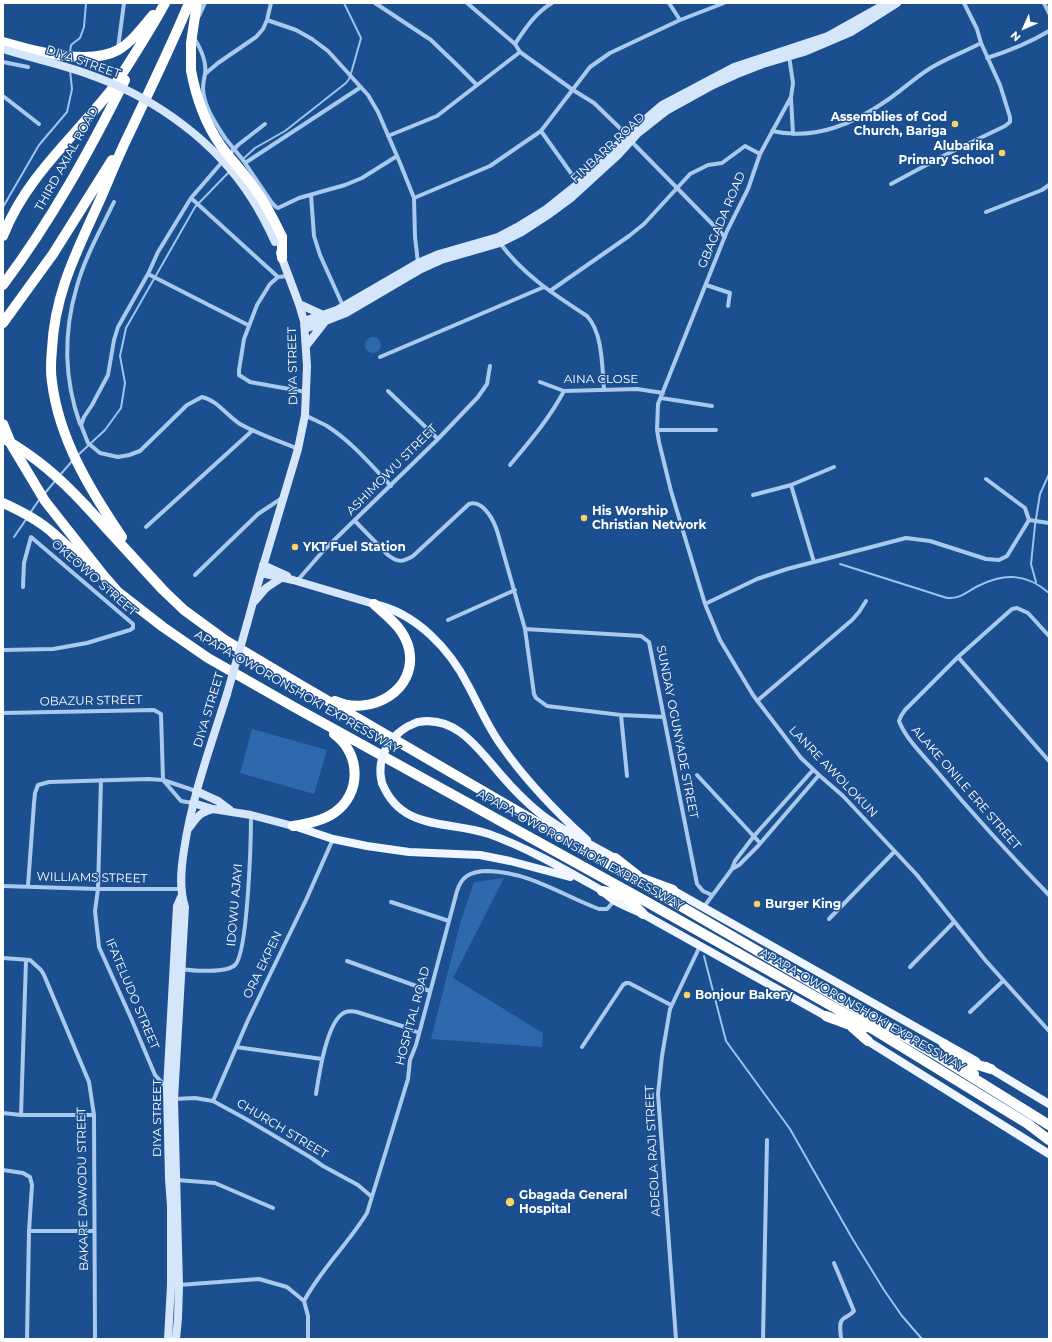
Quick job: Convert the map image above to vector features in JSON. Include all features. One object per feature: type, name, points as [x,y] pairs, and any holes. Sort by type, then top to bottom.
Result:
[{"type":"highway","points":[[3,42],[47,53],[69,56],[84,57],[114,52],[128,42],[165,3]]},
{"type":"highway","points":[[3,236],[33,181],[53,156],[109,93],[144,41],[165,3]]},
{"type":"highway","points":[[141,565],[110,521],[90,486],[62,428],[52,381],[51,359],[53,335],[62,291],[77,249],[189,3]]},
{"type":"highway","points":[[197,3],[192,32],[191,70],[197,99],[208,124],[222,147],[256,189],[268,209],[282,258]]},
{"type":"highway","name":"THIRD AXIAL ROAD","points":[[3,285],[18,266],[79,170],[144,41]]},
{"type":"highway","points":[[3,324],[53,254],[129,133]]},
{"type":"highway","points":[[3,424],[21,463],[45,501],[104,576]]},
{"type":"highway","points":[[3,438],[23,450],[64,482],[141,565]]},
{"type":"highway","points":[[3,503],[53,533],[80,559],[104,576]]},
{"type":"highway","name":"APAPA-OWORONSHOKI EXPRESSWAY","points":[[141,565],[163,590],[184,610],[206,627],[299,684],[615,869],[670,895],[938,1056],[1049,1125]]},
{"type":"highway","name":"APAPA-OWORONSHOKI EXPRESSWAY","points":[[104,576],[118,592],[168,631],[208,658],[876,1031],[1028,1124],[1049,1140]]},
{"type":"highway","points":[[299,684],[338,702],[358,706],[368,706],[378,702],[394,692],[401,685],[410,660],[406,641],[397,624],[374,604]]},
{"type":"highway","points":[[293,826],[326,818],[342,806],[353,791],[355,781],[355,768],[352,758],[339,738],[294,707]]},
{"type":"highway","points":[[615,858],[642,878],[670,895]]},
{"type":"highway","points":[[615,869],[642,878]]},
{"type":"highway","points":[[606,879],[643,914]]},
{"type":"highway","points":[[602,891],[624,895],[647,902]]},
{"type":"highway","points":[[830,1006],[868,1041]]},
{"type":"highway","points":[[826,1016],[850,1025],[876,1031]]},
{"type":"highway","points":[[944,1044],[962,1060],[982,1083]]},
{"type":"highway","points":[[938,1056],[962,1060],[991,1069]]},
{"type":"main road","name":"FINBARR ROAD","points":[[340,311],[418,263],[439,254],[498,237],[545,210],[590,174],[664,108],[734,67],[828,36],[878,5],[887,3]]},
{"type":"main road","name":"FINBARR ROAD","points":[[664,108],[737,74],[762,64],[804,52],[851,32],[897,3]]},
{"type":"main road","name":"DIYA STREET","points":[[3,49],[98,77],[135,95],[175,119],[213,151],[239,181],[252,198],[278,240]]},
{"type":"main road","name":"FINBARR ROAD","points":[[340,311],[441,260],[500,243],[522,232],[571,198],[613,159],[629,138]]},
{"type":"main road","name":"DIYA STREET","points":[[176,1339],[179,1285],[174,1099],[185,907],[181,893],[181,873],[193,803],[254,603],[262,569],[298,449],[305,415],[307,392],[304,325],[299,304],[282,258]]},
{"type":"main road","points":[[299,304],[324,319]]},
{"type":"main road","points":[[304,325],[324,319],[340,311]]},
{"type":"main road","points":[[306,346],[324,319]]},
{"type":"main road","points":[[262,569],[281,578],[295,580]]},
{"type":"main road","points":[[262,569],[384,606],[419,625],[452,659],[500,744],[519,769],[541,796],[593,845]]},
{"type":"main road","points":[[254,603],[266,588],[281,578]]},
{"type":"main road","points":[[582,881],[544,858],[508,842],[472,829],[431,823],[407,815],[398,808],[386,792],[382,783],[380,767],[381,759],[386,747],[405,727],[418,722],[440,722],[463,734],[472,741],[504,778],[541,814],[576,838],[593,845]]},
{"type":"main road","points":[[196,792],[218,801],[232,812]]},
{"type":"main road","points":[[193,803],[214,809],[251,815],[293,826],[333,839],[367,846],[409,852],[480,855],[538,868],[582,881]]},
{"type":"main road","points":[[187,832],[197,818],[204,812],[214,809]]},
{"type":"main road","name":"APAPA-OWORONSHOKI EXPRESSWAY","points":[[593,845],[670,895],[703,908],[991,1069],[1049,1104]]},
{"type":"main road","name":"APAPA-OWORONSHOKI EXPRESSWAY","points":[[582,881],[602,891],[614,901],[643,914],[826,1016],[1049,1154]]},
{"type":"main road","name":"DIYA STREET","points":[[168,1339],[171,1285],[171,1206],[167,1090],[177,906],[181,893]]},
{"type":"street","points":[[114,52],[124,3]]},
{"type":"street","points":[[205,3],[192,32],[203,55],[206,67],[203,90],[209,111],[225,138],[276,207],[278,208],[299,198],[345,186],[362,178],[397,156]]},
{"type":"street","points":[[205,74],[218,63],[256,37],[263,29],[267,20],[271,3]]},
{"type":"street","points":[[375,3],[431,40],[477,85]]},
{"type":"street","points":[[467,3],[515,44],[520,52],[573,90],[594,103],[724,237]]},
{"type":"street","points":[[515,44],[530,22],[542,10],[552,3]]},
{"type":"street","points":[[669,3],[680,20]]},
{"type":"street","points":[[414,198],[490,166],[541,131],[590,67],[610,53],[680,20],[724,3]]},
{"type":"street","points":[[891,184],[1005,126],[1010,122],[1007,105],[981,44],[977,28],[964,3]]},
{"type":"street","points":[[1044,3],[1049,13]]},
{"type":"street","points":[[267,20],[296,30],[312,39],[328,51],[368,95],[378,112],[414,198],[415,237],[418,263]]},
{"type":"street","points":[[987,58],[1023,45],[1049,31]]},
{"type":"street","points":[[772,131],[793,134],[814,134],[837,128],[855,120],[890,98],[930,69],[981,44]]},
{"type":"street","points":[[388,136],[437,116],[520,52]]},
{"type":"street","name":"GBAGADA ROAD","points":[[663,393],[724,237],[748,189],[760,154],[791,97],[793,83],[789,56]]},
{"type":"street","points":[[3,62],[28,67]]},
{"type":"street","points":[[244,162],[361,87]]},
{"type":"street","points":[[3,96],[39,124]]},
{"type":"street","points":[[791,97],[793,134]]},
{"type":"street","points":[[80,425],[108,375],[114,340],[118,328],[148,274],[158,252],[192,198],[216,167],[238,145],[265,124]]},
{"type":"street","points":[[541,131],[578,183]]},
{"type":"street","points":[[550,291],[629,236],[648,220],[690,174],[708,165],[722,164],[745,146],[760,154]]},
{"type":"street","points":[[986,212],[1042,190],[1049,185]]},
{"type":"street","points":[[311,195],[314,236],[340,311]]},
{"type":"street","points":[[192,198],[278,277]]},
{"type":"street","points":[[114,202],[77,286],[69,322],[67,364],[73,404],[88,443],[100,453],[118,457],[140,451],[187,405],[202,397],[212,400],[239,423],[298,449]]},
{"type":"street","points":[[500,243],[514,260],[544,287],[592,321],[598,335],[604,390]]},
{"type":"street","points":[[148,274],[248,325]]},
{"type":"street","points":[[288,276],[278,277],[270,284],[257,304],[244,339],[239,375],[250,382],[307,392]]},
{"type":"street","points":[[706,285],[730,293],[728,306]]},
{"type":"street","points":[[380,357],[544,287]]},
{"type":"street","name":"ASHIMOWU STREET","points":[[295,580],[438,439],[478,397],[487,384],[490,366]]},
{"type":"street","name":"AINA CLOSE","points":[[540,382],[564,391],[636,389],[663,393]]},
{"type":"street","points":[[388,391],[438,439]]},
{"type":"street","points":[[510,465],[543,425],[555,408],[564,391]]},
{"type":"street","name":"LANRE AWOLOKUN","points":[[663,393],[658,404],[657,430],[671,491],[705,604],[720,640],[735,666],[757,701],[791,746],[819,775],[843,796],[917,875],[1003,981],[1049,1031]]},
{"type":"street","points":[[661,398],[712,406]]},
{"type":"street","points":[[305,415],[327,426],[342,437],[391,486]]},
{"type":"street","points":[[146,527],[253,430]]},
{"type":"street","points":[[657,430],[716,430]]},
{"type":"street","points":[[753,495],[791,485],[834,467]]},
{"type":"street","points":[[986,479],[1025,508],[1029,520]]},
{"type":"street","points":[[791,485],[814,562]]},
{"type":"street","points":[[195,575],[258,514],[283,498]]},
{"type":"street","points":[[355,521],[388,555],[400,562],[413,556],[469,504],[479,504],[496,526],[515,590],[525,629],[534,694],[536,698],[547,706],[621,715],[664,717]]},
{"type":"street","points":[[705,604],[757,579],[787,569],[906,538],[930,541],[986,559],[999,560],[1006,556],[1029,520]]},
{"type":"street","points":[[1029,520],[1049,523]]},
{"type":"street","name":"OKEOWO STREET","points":[[3,650],[53,649],[87,643],[133,628],[133,624],[31,537],[24,564],[24,587]]},
{"type":"street","points":[[448,620],[515,590]]},
{"type":"street","points":[[757,701],[852,620],[866,602]]},
{"type":"street","points":[[1049,636],[1028,613],[1017,608],[1007,613],[958,657],[1049,761]]},
{"type":"street","name":"SUNDAY OGUNYADE STREET","points":[[525,629],[642,636],[649,642],[697,884],[703,891],[712,895]]},
{"type":"street","name":"ALAKE ONILE ERE STREET","points":[[958,657],[905,710],[899,722],[906,734],[943,779],[1008,853],[1049,895]]},
{"type":"street","name":"OBAZUR STREET","points":[[3,713],[154,710],[161,714],[163,780]]},
{"type":"street","points":[[621,715],[627,776]]},
{"type":"street","points":[[703,908],[754,836],[814,770]]},
{"type":"street","points":[[697,775],[760,843]]},
{"type":"street","points":[[732,869],[739,865],[760,843],[819,775]]},
{"type":"street","name":"IFATELUDO STREET","points":[[100,780],[98,889],[94,911],[99,947],[155,1075],[167,1090]]},
{"type":"street","points":[[28,886],[34,803],[38,785],[49,782],[163,780],[196,792]]},
{"type":"street","points":[[163,780],[181,801],[193,803]]},
{"type":"street","name":"IDOWU AJAYI","points":[[182,969],[226,969],[236,965],[240,958],[245,933],[251,815]]},
{"type":"street","name":"ORA EKPEN","points":[[214,1101],[236,1047],[333,839]]},
{"type":"street","points":[[829,918],[894,852]]},
{"type":"street","name":"HOSPITAL ROAD","points":[[304,1301],[311,1288],[359,1226],[367,1213],[408,1079],[410,1060],[419,1033],[460,883],[467,876],[473,873],[483,871],[500,871],[533,879],[599,909],[607,909],[614,901]]},
{"type":"street","name":"WILLIAMS STREET","points":[[3,886],[181,893]]},
{"type":"street","points":[[391,902],[449,921]]},
{"type":"street","points":[[910,967],[954,922]]},
{"type":"street","name":"ADEOLA RAJI STREET","points":[[676,1339],[658,1094],[662,1056],[671,1005],[700,946]]},
{"type":"street","points":[[3,958],[26,960],[21,1115]]},
{"type":"street","name":"BAKARE DAWODU STREET","points":[[26,960],[30,960],[41,970],[52,990],[89,1082],[94,1115],[95,1339]]},
{"type":"street","points":[[347,960],[430,991]]},
{"type":"street","points":[[970,1012],[1003,981]]},
{"type":"street","points":[[582,1048],[626,982],[671,1005]]},
{"type":"street","points":[[316,1094],[322,1059],[334,1023],[342,1014],[350,1011],[357,1012],[419,1033]]},
{"type":"street","points":[[236,1047],[322,1059]]},
{"type":"street","name":"CHURCH STREET","points":[[174,1099],[195,1098],[214,1101],[259,1126],[323,1166],[358,1185],[372,1197]]},
{"type":"street","points":[[3,1113],[21,1115],[94,1115]]},
{"type":"street","points":[[763,1339],[767,1140]]},
{"type":"street","points":[[3,1170],[23,1173],[30,1177],[32,1185],[29,1231],[27,1339]]},
{"type":"street","points":[[176,1180],[215,1183],[273,1208]]},
{"type":"street","points":[[29,1231],[94,1231]]},
{"type":"street","points":[[834,1263],[854,1311],[840,1323],[842,1339]]},
{"type":"street","points":[[179,1285],[259,1279],[287,1288],[304,1301],[308,1316],[308,1339]]},
{"type":"shaded area","points":[[373,337],[380,342],[381,345],[376,352],[373,353],[366,348],[365,345],[370,338]]},
{"type":"shaded area","points":[[252,729],[327,750],[314,794],[240,773]]},
{"type":"shaded area","points":[[504,878],[453,978],[543,1033],[542,1047],[431,1039],[461,920],[474,882]]},
{"type":"waterway","points":[[70,52],[71,45],[80,38],[84,27],[86,3]]},
{"type":"waterway","points":[[242,160],[255,148],[285,131],[346,83],[349,79],[361,38],[344,3]]},
{"type":"waterway","points":[[3,207],[39,145],[67,112],[72,89],[70,70]]},
{"type":"waterway","points":[[77,456],[105,430],[121,408],[125,383],[120,356],[126,328],[195,207],[229,172]]},
{"type":"waterway","points":[[60,475],[73,460]]},
{"type":"waterway","points":[[1036,582],[1031,564],[1035,525],[1040,494],[1049,474]]},
{"type":"waterway","points":[[45,493],[56,480]]},
{"type":"waterway","points":[[30,513],[39,500]]},
{"type":"waterway","points":[[14,537],[27,518]]},
{"type":"waterway","points":[[840,564],[947,598],[960,596],[978,586],[1006,577],[1015,577],[1032,582],[1049,593]]},
{"type":"waterway","points":[[704,956],[726,1041],[790,1129],[852,1238],[884,1290],[902,1316],[922,1339]]},
{"type":"place","name":"Assemblies of God Church, Bariga","points":[[955,124]]},
{"type":"place","name":"Alubarika Primary School","points":[[1002,153]]},
{"type":"place","name":"His Worship Christian Network","points":[[584,518]]},
{"type":"place","name":"YKT Fuel Station","points":[[295,547]]},
{"type":"place","name":"Burger King","points":[[757,904]]},
{"type":"place","name":"Bonjour Bakery","points":[[687,995]]},
{"type":"place","name":"Gbagada General Hospital","points":[[510,1202]]}]
